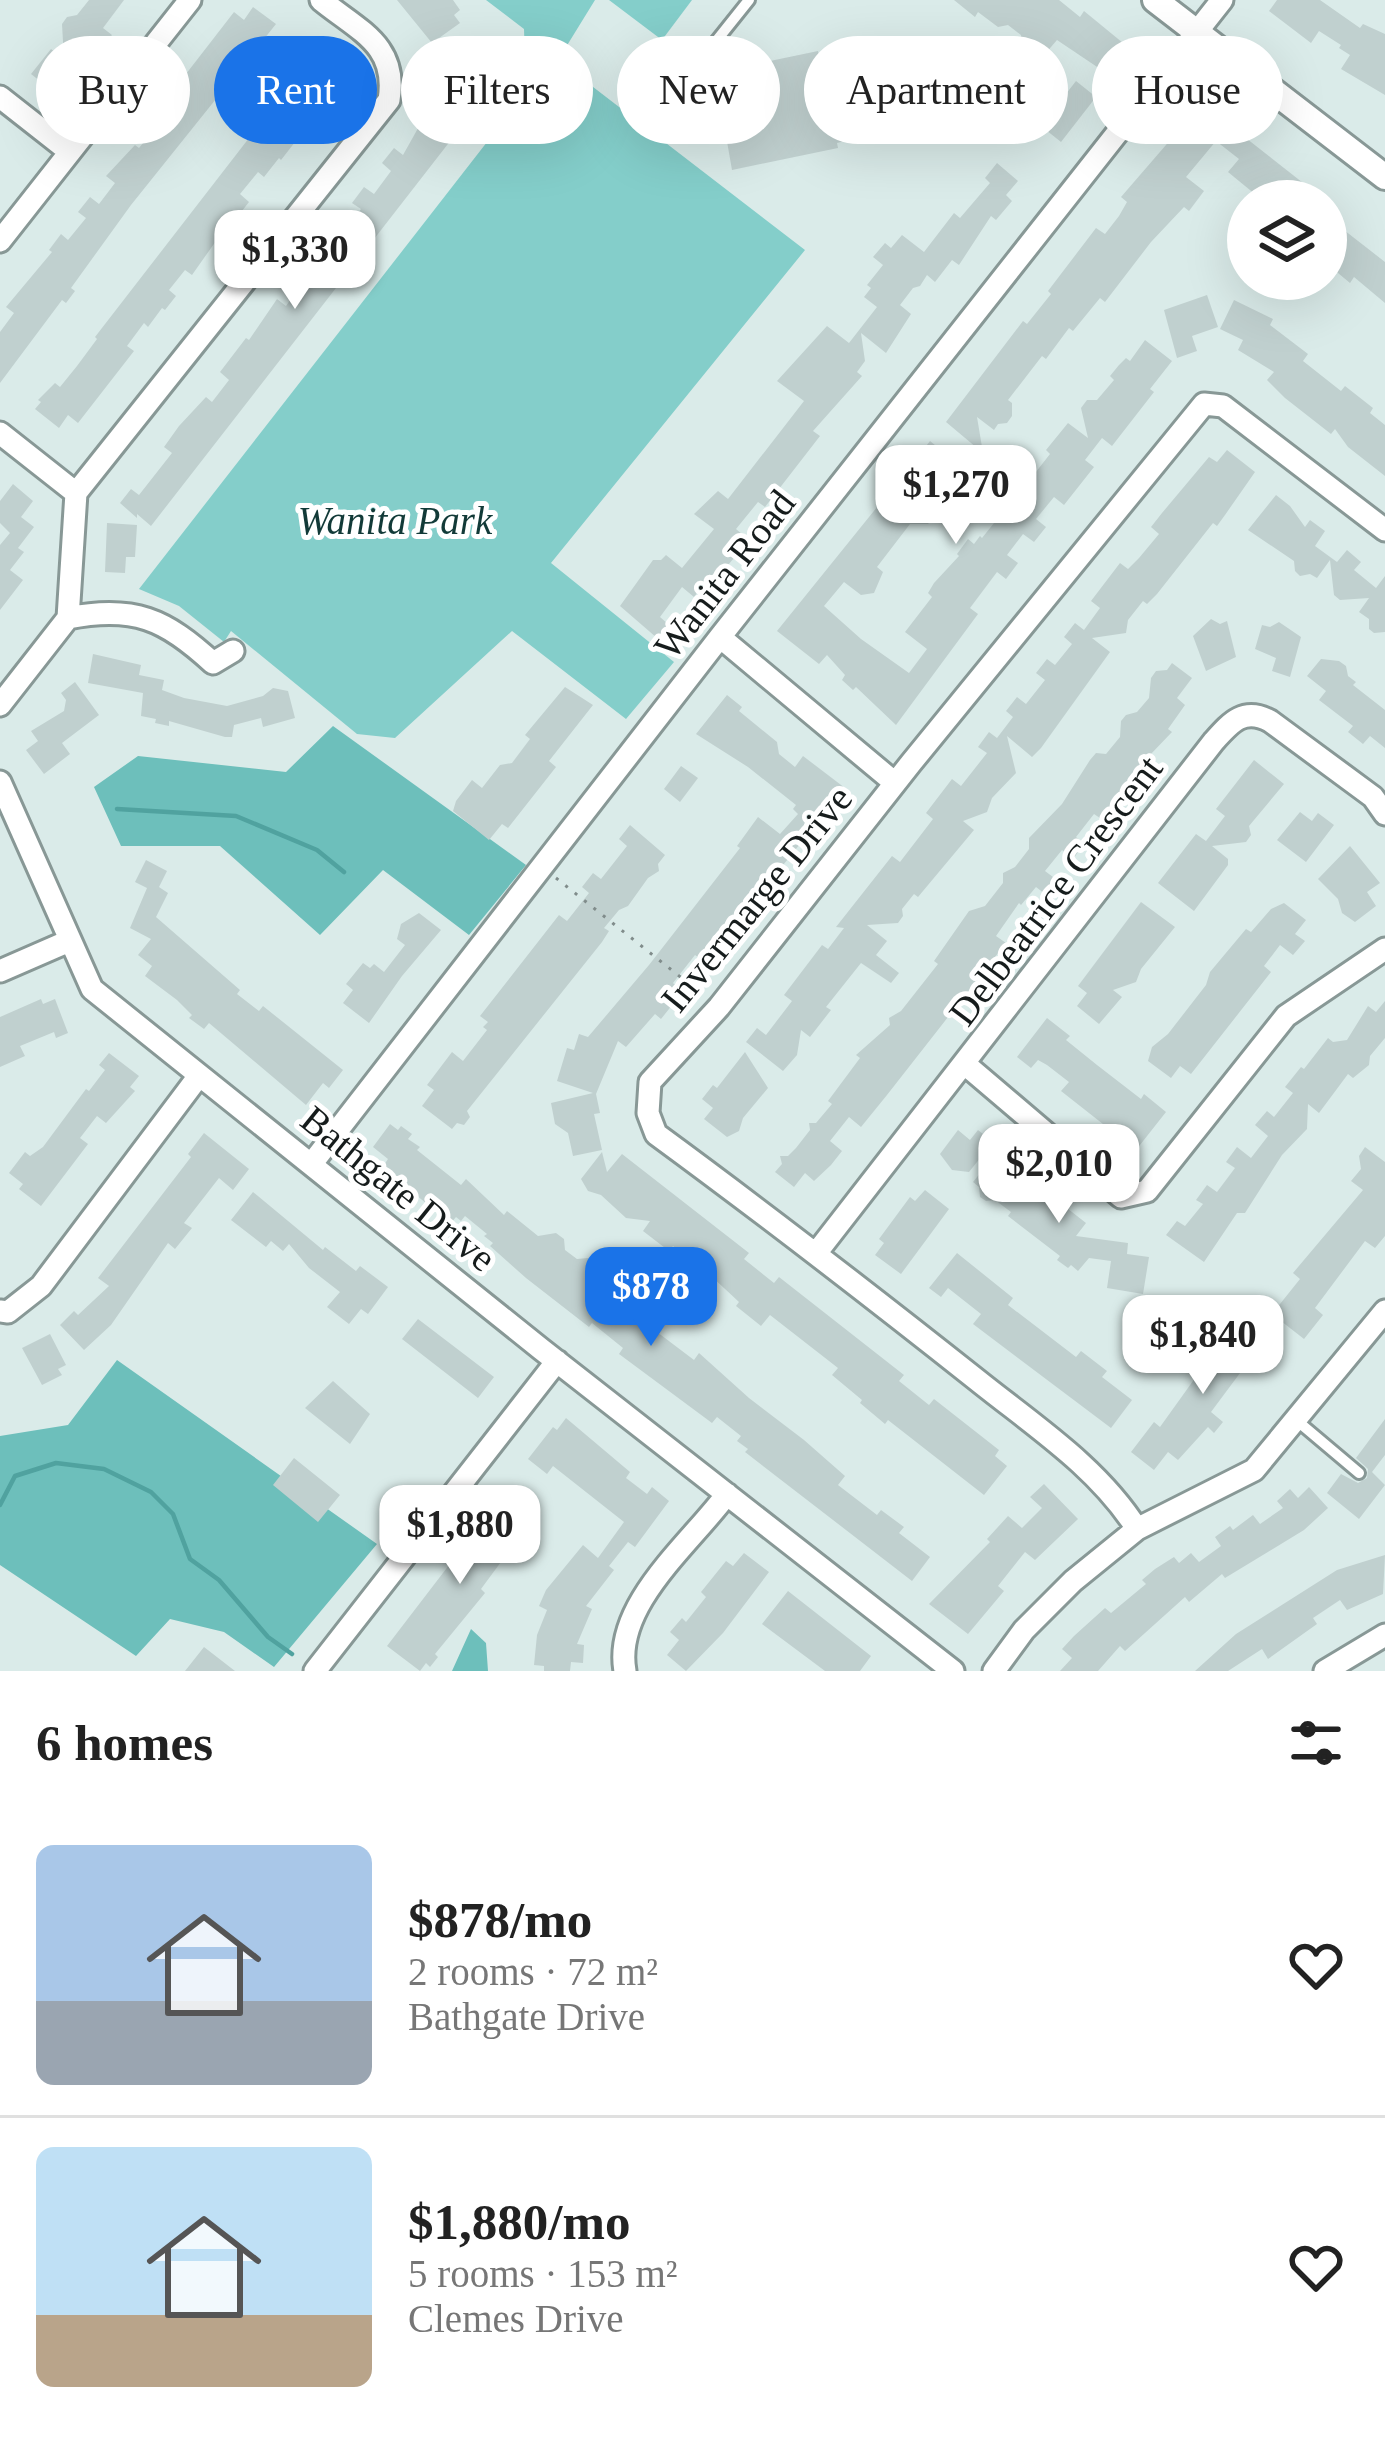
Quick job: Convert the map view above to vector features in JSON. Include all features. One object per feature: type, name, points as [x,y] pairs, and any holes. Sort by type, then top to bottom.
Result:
[{"type":"street","points":[[0,241],[190,0]]},
{"type":"street","points":[[0,705],[68,617],[76,493],[388,100],[393,75],[387,53],[321,0]]},
{"type":"street","points":[[1155,0],[1385,177]]},
{"type":"street","name":"Wanita Road","points":[[313,1162],[1222,0]]},
{"type":"street","points":[[0,97],[70,152]]},
{"type":"street","name":"Invermarge Drive","points":[[1137,1529],[1125,1509],[1084,1466],[817,1252],[656,1134],[648,1113],[650,1082],[719,1007],[1204,404],[1223,406],[1385,530]]},
{"type":"street","points":[[0,433],[76,493]]},
{"type":"street","points":[[68,617],[131,614],[163,622],[213,664],[233,652]]},
{"type":"street","points":[[720,637],[895,783]]},
{"type":"street","name":"Delbeatrice Crescent","points":[[817,1252],[1214,741],[1238,717],[1257,714],[1270,721],[1373,797],[1385,814]]},
{"type":"street","name":"Bathgate Drive","points":[[0,782],[92,989],[953,1671]]},
{"type":"street","points":[[0,971],[69,940]]},
{"type":"street","points":[[966,1065],[1121,1197],[1147,1191],[1286,1016],[1385,949]]},
{"type":"street","points":[[0,1311],[8,1312],[41,1286],[198,1077]]},
{"type":"street","points":[[994,1671],[1024,1630],[1073,1581],[1137,1529],[1253,1469],[1385,1311]]},
{"type":"street","points":[[315,1671],[556,1361]]},
{"type":"street","points":[[625,1671],[622,1656],[636,1606],[727,1494]]},
{"type":"street","points":[[1325,1671],[1385,1635]]},
{"type":"lane","points":[[720,36],[749,0]]},
{"type":"lane","points":[[1295,1419],[1359,1473]]},
{"type":"path","points":[[544,868],[719,1007]]},
{"type":"green space","name":"Wanita Park","points":[[486,0],[595,0],[573,36],[524,36],[524,29]]},
{"type":"green space","points":[[609,0],[692,0],[665,36],[657,36]]},
{"type":"green space","name":"Wanita Park","points":[[593,87],[617,105],[617,144],[667,144],[805,250],[551,563],[674,662],[626,719],[512,631],[395,738],[357,734],[231,631],[224,642],[179,606],[139,589],[486,144],[593,144]]},
{"type":"shaded area","points":[[333,726],[526,865],[469,935],[383,870],[320,935],[220,846],[121,846],[94,787],[138,756],[286,772]]},
{"type":"shaded area","points":[[117,1360],[377,1544],[274,1667],[224,1632],[170,1619],[136,1656],[0,1565],[0,1436],[68,1425]]},
{"type":"shaded area","points":[[471,1629],[486,1643],[488,1671],[452,1671]]},
{"type":"building","points":[[89,0],[124,0],[103,28],[111,36],[63,36],[62,24]]},
{"type":"building","points":[[397,0],[453,0],[460,10],[454,15],[460,23],[442,36],[426,36]]},
{"type":"building","points":[[954,0],[1059,0],[1080,17],[1084,11],[1114,36],[1092,36],[1092,64],[1068,47],[1068,36],[1021,36],[978,12],[975,17]]},
{"type":"building","points":[[1277,0],[1320,0],[1360,28],[1363,24],[1385,34],[1385,95],[1341,69],[1350,55],[1341,45],[1319,31],[1311,43],[1269,11]]},
{"type":"building","points":[[253,7],[276,24],[266,36],[215,36],[234,12],[244,20]]},
{"type":"building","points":[[214,38],[214,101],[190,131],[190,69]]},
{"type":"building","points":[[804,54],[804,144],[837,144],[838,148],[732,170],[727,144],[780,144],[780,59]]},
{"type":"building","points":[[1076,81],[1092,94],[1092,102],[1068,133],[1068,91]]},
{"type":"building","points":[[142,144],[180,144],[71,288],[75,291],[66,303],[62,300],[0,383],[0,332],[14,313],[6,307],[52,252],[61,234],[68,240],[86,218],[78,212],[90,197],[99,204],[115,183],[106,176],[135,145]]},
{"type":"building","points":[[244,144],[294,144],[264,177],[258,172],[240,194],[249,202],[235,214],[192,275],[185,270],[169,290],[176,296],[148,327],[144,323],[127,346],[134,351],[78,423],[68,415],[59,428],[35,409],[38,400],[55,383],[60,387]]},
{"type":"building","points":[[409,144],[448,144],[151,526],[137,514],[137,518],[120,503],[131,489],[139,495],[172,453],[164,447],[179,426],[206,397],[212,402],[229,380],[220,372],[277,299],[286,306],[314,266],[307,261],[318,245],[335,225],[344,232],[361,209],[352,203],[364,187],[374,194],[391,171],[382,163],[394,148],[403,155]]},
{"type":"building","points":[[1167,144],[1214,144],[1186,177],[1204,191],[1189,211],[1184,207],[1151,242],[1105,302],[1100,298],[1046,359],[1042,356],[1008,400],[1012,416],[1007,423],[994,430],[977,417],[983,453],[946,422],[1023,321],[1027,324],[1051,294],[1048,291],[1096,228],[1105,234],[1119,216],[1127,202],[1121,197]]},
{"type":"building","points":[[1220,144],[1253,144],[1299,180],[1238,180],[1228,172],[1239,159]]},
{"type":"building","points":[[997,163],[1018,181],[1006,195],[1012,201],[996,220],[991,216],[959,265],[952,260],[935,282],[927,275],[913,288],[900,305],[911,314],[886,353],[861,333],[865,361],[857,372],[862,376],[813,431],[820,436],[765,507],[758,502],[736,529],[749,540],[713,583],[707,580],[694,597],[682,587],[660,617],[668,624],[657,638],[620,606],[653,560],[666,555],[682,568],[714,529],[694,514],[718,491],[728,499],[804,401],[777,381],[827,326],[849,343],[877,307],[864,297],[883,265],[873,257],[885,243],[891,248],[902,235],[924,252],[954,213],[960,218],[990,183],[985,178]]},
{"type":"building","points":[[1347,232],[1385,262],[1385,303],[1354,277],[1350,283]]},
{"type":"building","points":[[1207,295],[1218,327],[1192,336],[1197,351],[1177,358],[1164,310]]},
{"type":"building","points":[[1234,300],[1273,319],[1270,325],[1308,354],[1303,361],[1341,391],[1345,386],[1373,408],[1370,413],[1385,425],[1385,476],[1348,447],[1335,429],[1331,434],[1285,398],[1267,380],[1274,372],[1238,350],[1243,340],[1220,329]]},
{"type":"building","points":[[1145,340],[1172,361],[1150,389],[1154,392],[1112,446],[1102,438],[1085,460],[1094,467],[1064,505],[1054,497],[1036,519],[1046,527],[1034,542],[1023,534],[1007,555],[1018,563],[1006,579],[997,572],[970,608],[978,614],[896,725],[842,680],[845,675],[827,655],[819,664],[777,631],[890,491],[899,499],[916,478],[907,471],[930,441],[958,464],[930,499],[936,504],[933,518],[928,524],[910,524],[877,567],[883,572],[874,593],[861,595],[844,582],[824,606],[909,673],[927,649],[905,632],[932,597],[928,593],[934,583],[968,539],[974,544],[982,538],[994,523],[994,514],[1008,505],[1028,473],[1032,477],[1068,423],[1088,438],[1081,408],[1087,400],[1097,400],[1114,380],[1110,376],[1126,358],[1130,361]]},
{"type":"building","points":[[1227,450],[1255,472],[1217,526],[1213,523],[1157,594],[1147,604],[1143,601],[1128,620],[1126,633],[1092,638],[1110,652],[1032,757],[1007,736],[1016,773],[992,798],[987,812],[963,821],[974,830],[918,897],[914,894],[898,923],[867,925],[887,941],[876,955],[899,973],[891,983],[861,963],[826,1007],[831,1010],[810,1037],[801,1030],[797,1055],[783,1071],[746,1042],[757,1028],[766,1035],[792,1001],[784,995],[822,945],[828,949],[844,928],[836,927],[892,856],[900,862],[933,819],[926,813],[952,779],[961,786],[987,753],[978,747],[989,732],[997,738],[1013,717],[1006,711],[1017,697],[1026,704],[1045,680],[1036,673],[1047,659],[1055,665],[1072,644],[1064,637],[1075,623],[1084,630],[1100,608],[1091,601],[1120,563],[1128,569],[1139,558],[1159,534],[1151,527],[1162,513],[1209,457],[1217,462]]},
{"type":"building","points":[[13,484],[33,501],[21,517],[34,527],[18,548],[24,552],[10,570],[23,580],[0,610],[0,545],[10,533],[0,523],[0,501]]},
{"type":"building","points":[[1276,495],[1305,527],[1310,520],[1325,531],[1315,546],[1337,562],[1347,550],[1361,562],[1354,570],[1376,588],[1385,576],[1385,632],[1374,633],[1369,619],[1359,612],[1369,598],[1340,600],[1334,595],[1330,560],[1317,578],[1300,576],[1294,561],[1248,530]]},
{"type":"building","points":[[107,523],[137,525],[135,557],[126,557],[125,573],[105,572]]},
{"type":"building","points":[[1211,619],[1220,624],[1227,621],[1236,657],[1206,671],[1193,636]]},
{"type":"building","points":[[1279,622],[1301,637],[1290,677],[1272,671],[1276,658],[1255,649],[1262,625]]},
{"type":"building","points":[[93,654],[141,665],[139,675],[164,680],[162,690],[184,698],[227,706],[263,696],[273,688],[288,691],[295,718],[263,727],[261,718],[234,725],[232,737],[169,721],[169,726],[155,723],[156,719],[141,716],[143,693],[88,683]]},
{"type":"building","points":[[1321,659],[1346,666],[1348,676],[1356,682],[1353,685],[1385,710],[1385,748],[1370,736],[1363,744],[1348,732],[1353,726],[1319,700],[1326,691],[1307,676]]},
{"type":"building","points":[[1172,663],[1192,678],[1177,698],[1185,705],[1168,729],[1172,732],[1103,820],[1094,814],[1076,837],[1084,844],[1073,859],[1062,850],[1045,871],[1057,880],[1045,894],[1036,887],[1019,903],[996,936],[1006,943],[861,1127],[849,1117],[830,1141],[842,1151],[831,1165],[814,1181],[805,1173],[794,1187],[775,1172],[782,1164],[780,1156],[796,1148],[810,1130],[809,1123],[816,1123],[832,1104],[828,1101],[860,1058],[856,1055],[890,1025],[889,1018],[901,1011],[938,964],[934,961],[969,911],[985,906],[1003,883],[1003,873],[1015,867],[1029,849],[1029,838],[1062,804],[1090,760],[1096,753],[1106,754],[1120,737],[1121,721],[1149,698],[1156,671],[1167,670]]},
{"type":"building","points":[[75,682],[99,715],[62,743],[70,754],[44,774],[26,750],[38,741],[31,731],[64,711],[66,700],[61,693]]},
{"type":"building","points":[[565,687],[593,705],[549,761],[556,767],[508,828],[502,824],[489,840],[453,811],[456,801],[472,780],[482,788],[500,765],[512,763],[530,739],[525,735]]},
{"type":"building","points":[[727,695],[777,742],[779,754],[795,767],[803,756],[845,788],[705,962],[695,955],[665,998],[673,1004],[661,1019],[655,1014],[626,1047],[618,1041],[596,1094],[600,1113],[594,1114],[602,1150],[573,1156],[568,1133],[555,1124],[551,1103],[593,1093],[557,1081],[567,1048],[574,1050],[579,1034],[588,1037],[649,965],[740,848],[758,817],[780,834],[798,814],[793,809],[796,805],[748,767],[696,734]]},
{"type":"building","points":[[1254,760],[1284,784],[1249,826],[1251,835],[1246,842],[1212,846],[1228,859],[1228,865],[1194,911],[1158,883],[1196,834],[1206,841],[1225,816],[1216,809]]},
{"type":"building","points":[[681,766],[698,778],[680,802],[664,789]]},
{"type":"building","points":[[1300,812],[1312,821],[1318,813],[1334,825],[1306,862],[1277,840]]},
{"type":"building","points":[[630,825],[665,855],[659,871],[604,928],[609,931],[602,942],[467,1111],[470,1117],[464,1125],[457,1123],[452,1129],[422,1106],[434,1090],[427,1085],[452,1052],[463,1061],[487,1030],[483,1027],[488,1022],[480,1016],[559,915],[567,921],[589,893],[582,887],[593,873],[601,879],[627,846],[619,839]]},
{"type":"building","points":[[1350,846],[1380,883],[1367,892],[1376,906],[1355,922],[1342,913],[1338,899],[1318,879]]},
{"type":"building","points":[[146,860],[167,871],[159,887],[168,893],[156,917],[240,990],[237,994],[259,1011],[263,1006],[343,1070],[329,1088],[323,1083],[306,1105],[209,1023],[204,1029],[189,1018],[192,1015],[177,1000],[145,976],[152,966],[138,955],[151,939],[130,928],[147,888],[135,882]]},
{"type":"building","points":[[1141,902],[1175,927],[1136,982],[1113,990],[1122,997],[1099,1024],[1077,1006],[1087,993],[1078,986]]},
{"type":"building","points":[[1284,903],[1306,920],[1295,934],[1305,941],[1293,955],[1280,945],[1264,966],[1271,972],[1191,1074],[1180,1066],[1171,1078],[1148,1061],[1152,1047],[1168,1034],[1246,929],[1251,932],[1271,909]]},
{"type":"building","points":[[419,913],[441,930],[369,1023],[343,1003],[353,990],[346,984],[363,963],[384,972],[405,945],[397,939],[401,924]]},
{"type":"building","points":[[41,999],[43,1004],[55,999],[68,1033],[56,1038],[54,1032],[20,1046],[25,1056],[0,1067],[0,1017]]},
{"type":"building","points":[[1385,1001],[1385,1038],[1370,1056],[1369,1065],[1353,1078],[1348,1074],[1319,1113],[1308,1104],[1307,1129],[1282,1155],[1245,1213],[1237,1213],[1204,1262],[1166,1235],[1177,1221],[1185,1226],[1203,1204],[1196,1200],[1207,1185],[1217,1192],[1235,1168],[1226,1162],[1237,1147],[1251,1158],[1268,1136],[1255,1125],[1267,1111],[1274,1117],[1293,1093],[1285,1087],[1328,1038],[1347,1040],[1368,1006],[1376,1012]]},
{"type":"building","points":[[1047,1018],[1097,1065],[1166,1112],[1136,1150],[1061,1091],[1069,1082],[1038,1060],[1031,1068],[1017,1057]]},
{"type":"building","points":[[745,1052],[768,1088],[743,1118],[739,1131],[727,1137],[704,1119],[713,1108],[702,1099],[713,1085],[717,1088]]},
{"type":"building","points":[[109,1053],[139,1076],[130,1087],[135,1091],[106,1123],[97,1116],[80,1138],[88,1144],[41,1206],[19,1189],[23,1184],[9,1173],[25,1152],[30,1156],[43,1147],[105,1070],[99,1065]]},
{"type":"building","points":[[390,1124],[412,1134],[408,1139],[420,1147],[417,1150],[461,1185],[466,1179],[504,1215],[507,1211],[538,1236],[556,1233],[564,1239],[565,1250],[577,1259],[588,1258],[608,1283],[618,1280],[625,1286],[626,1304],[657,1332],[694,1360],[699,1353],[845,1476],[838,1485],[877,1515],[881,1510],[904,1527],[899,1533],[930,1557],[912,1581],[745,1452],[748,1449],[737,1441],[741,1436],[717,1417],[712,1423],[619,1354],[623,1348],[526,1278],[465,1216],[451,1223],[382,1168],[388,1159],[373,1147]]},
{"type":"building","points":[[958,1130],[970,1140],[978,1130],[993,1142],[969,1172],[952,1170],[940,1154]]},
{"type":"building","points":[[204,1133],[249,1169],[233,1190],[219,1178],[184,1223],[192,1228],[175,1249],[168,1243],[111,1325],[84,1350],[60,1325],[109,1286],[98,1278],[191,1157],[188,1154]]},
{"type":"building","points":[[1365,1147],[1385,1162],[1385,1236],[1375,1248],[1365,1241],[1315,1308],[1323,1315],[1304,1339],[1272,1314],[1300,1279],[1293,1273],[1363,1190],[1351,1181],[1361,1169],[1359,1156]]},
{"type":"building","points":[[602,1152],[607,1172],[622,1154],[749,1253],[744,1259],[774,1283],[779,1277],[904,1375],[899,1381],[929,1405],[934,1399],[999,1450],[995,1456],[1007,1466],[984,1495],[860,1403],[832,1375],[838,1368],[770,1315],[761,1326],[710,1275],[673,1246],[669,1251],[643,1231],[650,1221],[626,1218],[601,1195],[588,1191],[581,1179]]},
{"type":"building","points":[[1015,1159],[1030,1170],[1024,1178],[1047,1196],[1052,1189],[1086,1223],[1076,1236],[1128,1243],[1127,1254],[1149,1257],[1143,1294],[1107,1288],[1111,1261],[1089,1258],[1078,1271],[1071,1265],[1068,1268],[1057,1260],[1060,1256],[1008,1216],[1011,1212],[995,1200],[980,1197],[973,1182],[986,1166],[1010,1166]]},
{"type":"building","points":[[925,1190],[949,1209],[901,1274],[875,1255],[884,1243],[879,1239],[910,1197],[915,1201]]},
{"type":"building","points":[[253,1192],[323,1250],[325,1247],[356,1271],[360,1266],[388,1287],[368,1314],[361,1309],[349,1324],[327,1307],[340,1292],[309,1268],[289,1244],[283,1251],[271,1241],[266,1247],[231,1220]]},
{"type":"building","points":[[957,1253],[1013,1298],[1008,1305],[1076,1357],[1081,1351],[1107,1371],[1102,1377],[1132,1400],[1111,1428],[973,1324],[981,1314],[948,1288],[941,1297],[929,1288]]},
{"type":"building","points":[[1246,1314],[1269,1331],[1257,1346],[1268,1354],[1254,1372],[1246,1365],[1211,1412],[1223,1422],[1214,1433],[1208,1427],[1178,1460],[1168,1452],[1154,1470],[1131,1452],[1154,1422],[1160,1427],[1203,1367],[1210,1372]]},
{"type":"building","points":[[418,1319],[494,1377],[478,1398],[402,1339]]},
{"type":"building","points":[[50,1334],[66,1365],[58,1369],[62,1375],[42,1385],[22,1348]]},
{"type":"building","points":[[333,1381],[370,1414],[350,1444],[305,1408]]},
{"type":"building","points":[[566,1418],[630,1472],[626,1478],[647,1494],[652,1487],[669,1501],[635,1547],[628,1542],[609,1566],[614,1570],[586,1606],[592,1609],[577,1644],[584,1645],[583,1663],[571,1662],[570,1671],[544,1671],[544,1666],[534,1665],[537,1635],[547,1610],[539,1606],[546,1590],[583,1545],[598,1558],[624,1522],[553,1466],[547,1474],[528,1459]]},
{"type":"building","points":[[1385,1419],[1385,1455],[1372,1472],[1385,1485],[1359,1519],[1327,1493],[1341,1474],[1358,1483],[1367,1478],[1368,1469],[1356,1458]]},
{"type":"building","points":[[294,1458],[340,1495],[318,1522],[273,1485]]},
{"type":"building","points":[[1044,1484],[1078,1519],[1035,1560],[1025,1552],[998,1586],[1004,1591],[968,1634],[929,1604],[990,1542],[987,1539],[1008,1516],[1022,1528],[1042,1508],[1030,1497]]},
{"type":"building","points":[[1309,1487],[1328,1508],[1304,1530],[1225,1578],[1222,1574],[1189,1602],[1185,1597],[1125,1651],[1120,1646],[1098,1671],[1060,1671],[1072,1658],[1062,1649],[1074,1636],[1105,1608],[1111,1613],[1146,1584],[1142,1580],[1155,1569],[1174,1557],[1179,1563],[1191,1553],[1199,1562],[1221,1546],[1215,1537],[1230,1526],[1233,1530],[1253,1515],[1260,1524],[1283,1508],[1277,1501],[1290,1489],[1298,1498]]},
{"type":"building","points":[[513,1494],[537,1513],[481,1589],[485,1593],[435,1654],[438,1657],[420,1671],[387,1646],[469,1539],[480,1548],[495,1527],[485,1518],[498,1502],[503,1506]]},
{"type":"building","points":[[744,1553],[769,1572],[723,1633],[686,1671],[667,1655],[679,1640],[670,1632],[682,1618],[686,1622],[706,1597],[701,1592],[726,1561],[733,1566]]},
{"type":"building","points":[[1385,1555],[1383,1594],[1347,1610],[1340,1600],[1313,1618],[1317,1624],[1268,1659],[1262,1649],[1228,1671],[1195,1671],[1236,1634],[1337,1570]]},
{"type":"building","points":[[788,1591],[871,1656],[860,1671],[825,1671],[762,1624]]},
{"type":"building","points":[[204,1647],[235,1671],[185,1671]]},
{"type":"waterway","points":[[117,809],[236,816],[317,850],[344,872]]},
{"type":"waterway","points":[[0,1505],[15,1476],[56,1463],[104,1469],[151,1492],[173,1514],[190,1559],[219,1580],[268,1637],[292,1654]]}]
